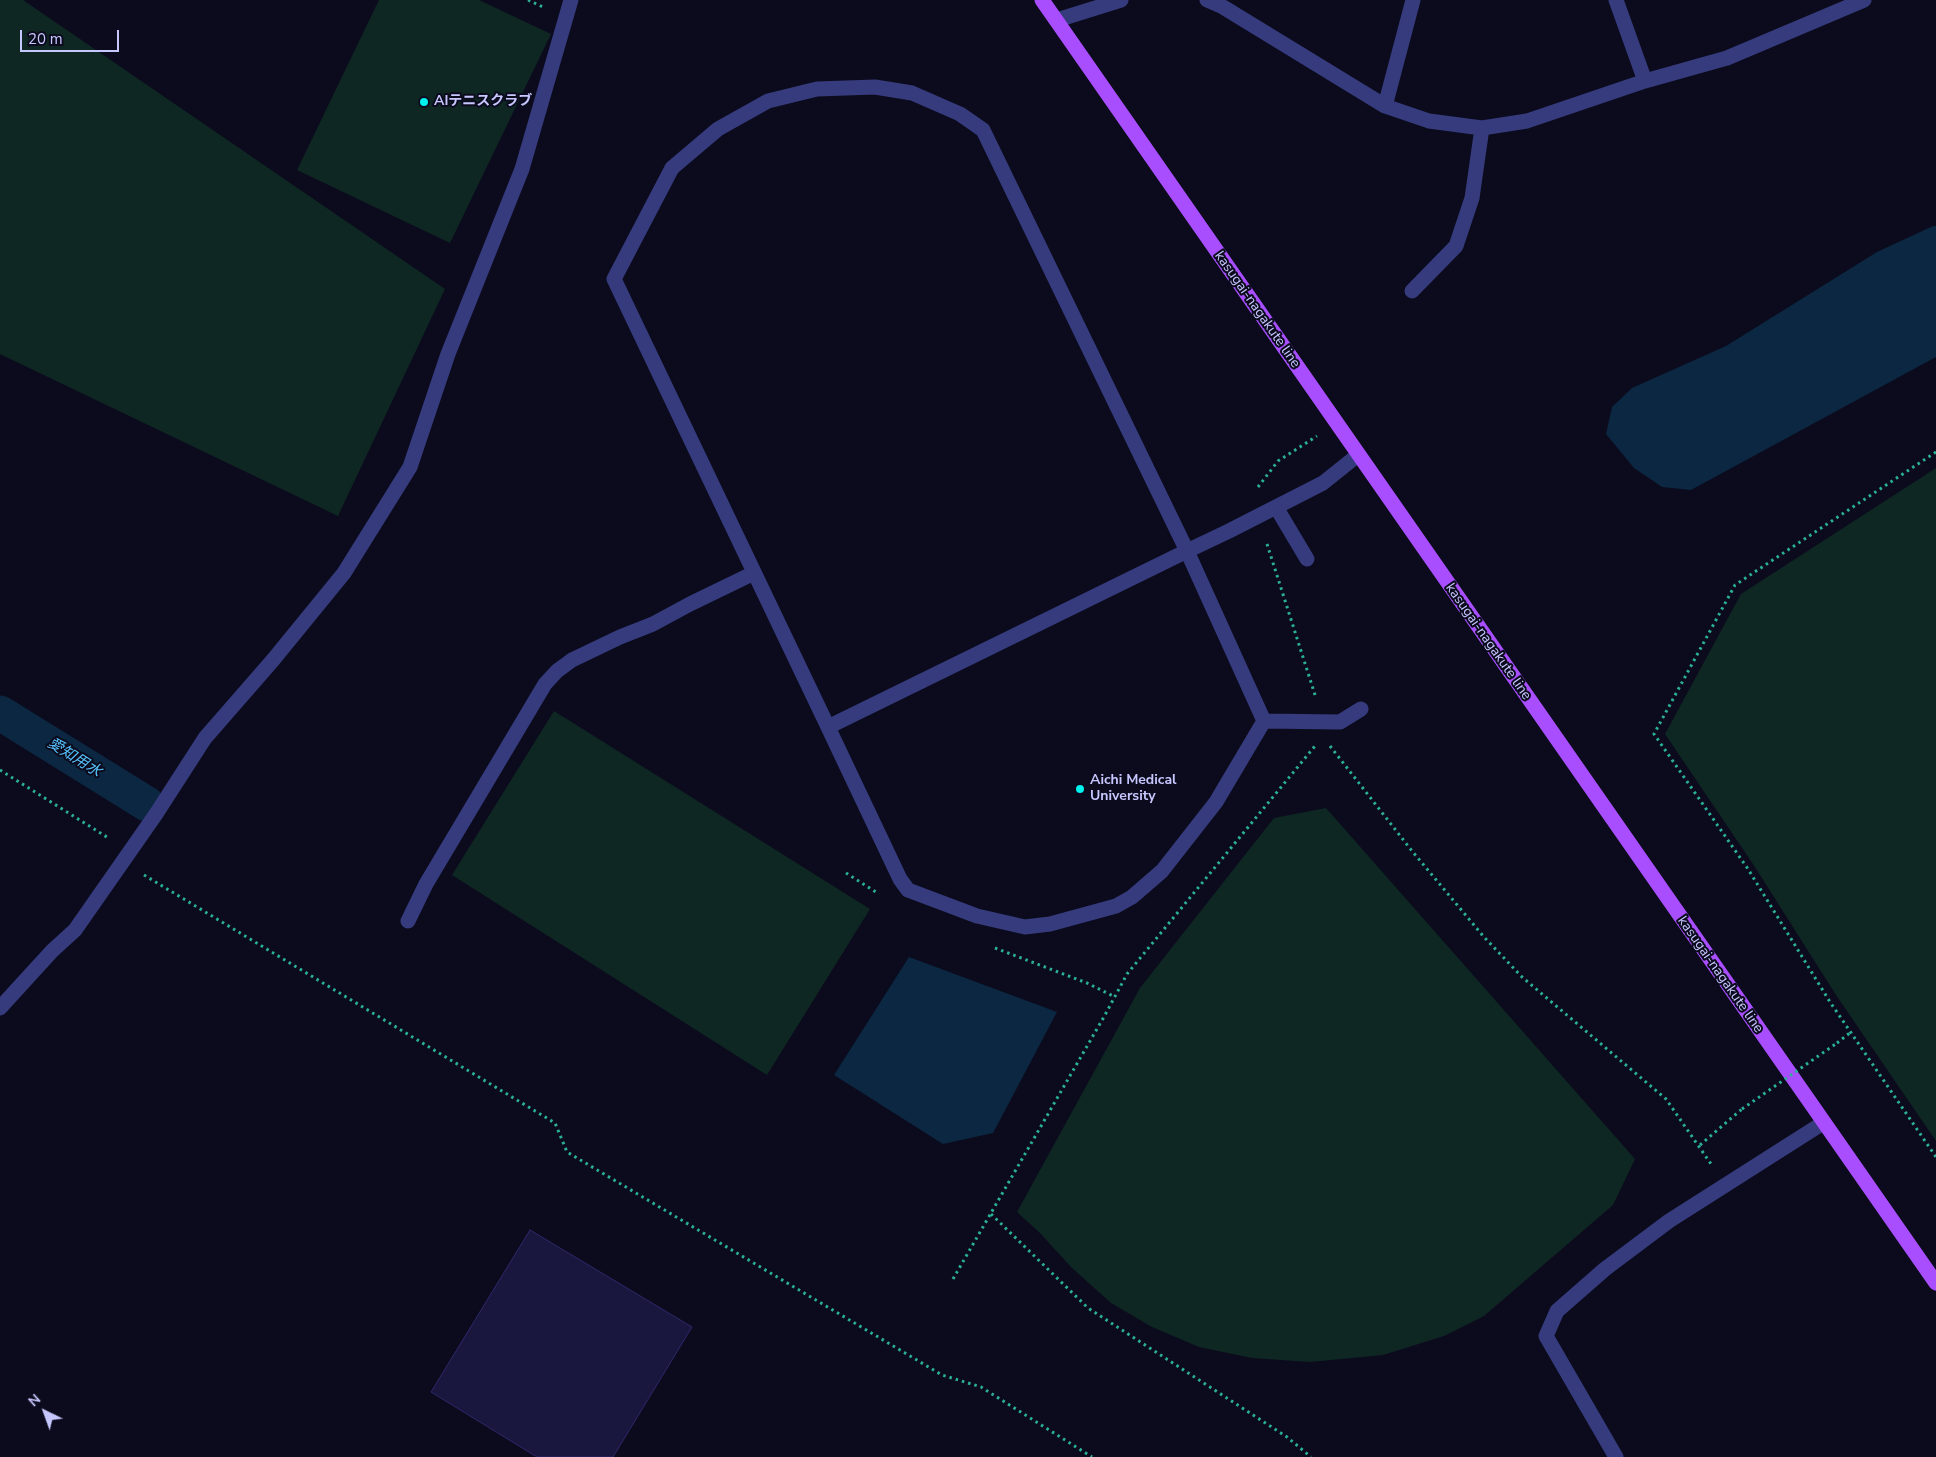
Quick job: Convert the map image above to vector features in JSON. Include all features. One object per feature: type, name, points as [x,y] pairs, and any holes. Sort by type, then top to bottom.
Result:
[{"type":"main road","name":"kasugai-nagakute line","points":[[1042,0],[1936,1284]]},
{"type":"street","points":[[0,1008],[52,951],[75,930],[205,738],[273,660],[344,572],[410,466],[448,354],[522,169],[571,0]]},
{"type":"street","points":[[1057,20],[1121,0]]},
{"type":"street","points":[[1206,0],[1231,12],[1385,106],[1429,121],[1482,128],[1528,121],[1645,82],[1727,58],[1864,0]]},
{"type":"street","points":[[1385,106],[1414,0]]},
{"type":"street","points":[[1616,0],[1645,82]]},
{"type":"street","points":[[875,87],[912,93],[960,114],[983,130],[1187,551],[1264,721],[1216,802],[1162,871],[1132,897],[1116,906],[1050,924],[1025,927],[977,916],[908,890],[900,880],[614,279],[672,168],[718,129],[745,113],[768,101],[817,89],[875,87]]},
{"type":"street","points":[[1412,291],[1456,246],[1472,198],[1482,128]]},
{"type":"street","points":[[828,726],[1323,483],[1358,455]]},
{"type":"street","points":[[1276,507],[1307,559]]},
{"type":"street","points":[[408,921],[441,859],[545,684],[557,671],[572,660],[620,637],[653,624],[754,573]]},
{"type":"street","points":[[1264,721],[1340,722],[1361,709]]},
{"type":"street","points":[[1616,1457],[1546,1336],[1558,1311],[1605,1268],[1669,1221],[1726,1187],[1823,1124]]},
{"type":"path","points":[[1936,452],[1735,585],[1654,734],[1748,870],[1851,1032],[1936,1157]]},
{"type":"path","points":[[1314,748],[1330,746],[1412,851],[1484,937],[1522,977],[1666,1098],[1700,1145],[1726,1187]]},
{"type":"path","points":[[0,770],[126,856],[555,1123],[567,1152],[942,1375],[981,1387],[1092,1457]]},
{"type":"path","points":[[1700,1145],[1742,1109],[1851,1032]]},
{"type":"path","points":[[991,1214],[1088,1308],[1287,1437],[1310,1457]]},
{"type":"green space","points":[[0,0],[23,0],[445,289],[338,516],[0,354]]},
{"type":"green space","name":"AIテニスクラブ","points":[[379,0],[479,0],[551,34],[450,243],[297,170]]},
{"type":"green space","points":[[1936,468],[1936,1141],[1836,995],[1753,864],[1665,734],[1741,594]]},
{"type":"green space","points":[[554,711],[870,909],[767,1075],[452,875]]},
{"type":"green space","points":[[1326,808],[1635,1159],[1613,1205],[1484,1316],[1444,1336],[1383,1355],[1310,1362],[1252,1358],[1199,1347],[1152,1327],[1111,1303],[1071,1267],[1040,1233],[1017,1212],[1140,988],[1274,818]]},
{"type":"water","points":[[1936,226],[1936,357],[1691,490],[1662,487],[1634,468],[1606,434],[1612,407],[1632,388],[1726,346],[1877,252]]},
{"type":"water","points":[[909,957],[1057,1012],[993,1133],[943,1144],[834,1075]]},
{"type":"building","points":[[530,1230],[692,1327],[613,1457],[537,1457],[431,1392]]},
{"type":"waterway","name":"愛知用水","points":[[0,713],[147,804]]},
{"type":"place","name":"AIテニスクラブ","points":[[424,102]]},
{"type":"place","name":"Aichi Medical University","points":[[1080,789]]}]
